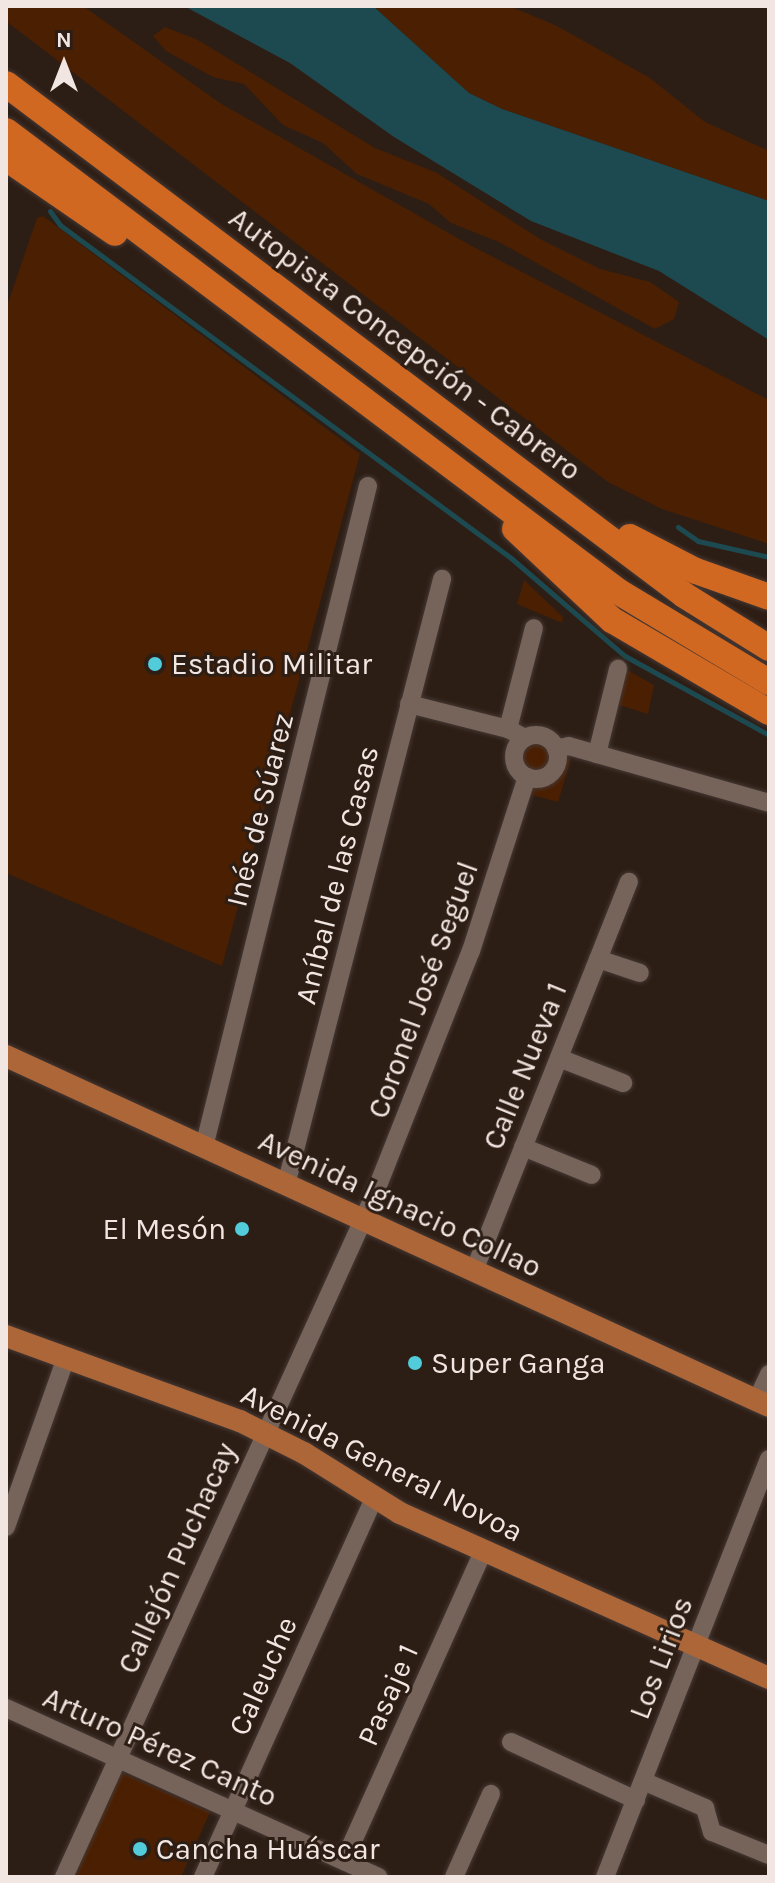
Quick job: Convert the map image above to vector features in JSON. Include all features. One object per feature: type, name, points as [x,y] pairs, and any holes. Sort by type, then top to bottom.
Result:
[{"type":"highway","name":"Autopista Concepción - Cabrero","points":[[6,84],[684,595],[769,648]]},
{"type":"highway","points":[[6,131],[619,592],[769,682]]},
{"type":"highway","points":[[6,158],[157,262],[267,327]]},
{"type":"highway","points":[[463,474],[590,603],[673,659],[769,712]]},
{"type":"highway","points":[[549,493],[686,567],[769,597]]},
{"type":"main road","name":"Avenida Ignacio Collao","points":[[6,1056],[763,1403]]},
{"type":"main road","name":"Avenida General Novoa","points":[[6,1336],[264,1433],[374,1498],[483,1551],[769,1678]]},
{"type":"street","name":"Inés de Súarez","points":[[204,1147],[368,486]]},
{"type":"street","name":"Aníbal de las Casas","points":[[286,1185],[442,579]]},
{"type":"street","points":[[508,729],[534,628]]},
{"type":"street","points":[[597,754],[618,669]]},
{"type":"street","points":[[409,704],[508,729],[525,738],[543,737],[556,749]]},
{"type":"street","points":[[525,738],[514,761],[527,777],[551,773],[556,749]]},
{"type":"street","points":[[556,749],[569,746],[769,803]]},
{"type":"street","name":"Coronel José Seguel","points":[[362,1220],[467,964],[527,777]]},
{"type":"street","name":"Calle Nueva 1","points":[[474,1271],[629,882]]},
{"type":"street","points":[[598,959],[640,973]]},
{"type":"street","points":[[559,1058],[623,1083]]},
{"type":"street","points":[[523,1147],[592,1175]]},
{"type":"street","name":"Callejón Puchacay","points":[[64,1877],[362,1220]]},
{"type":"street","points":[[6,1527],[65,1360]]},
{"type":"street","points":[[763,1403],[769,1374]]},
{"type":"street","name":"Los Lirios","points":[[605,1877],[769,1459]]},
{"type":"street","name":"Caleuche","points":[[203,1877],[374,1498]]},
{"type":"street","name":"Pasaje 1","points":[[344,1861],[483,1551]]},
{"type":"street","name":"Arturo Pérez Canto","points":[[6,1708],[379,1877]]},
{"type":"street","points":[[511,1742],[636,1800]]},
{"type":"street","points":[[643,1781],[705,1808],[712,1832],[769,1855]]},
{"type":"street","points":[[454,1877],[491,1794]]},
{"type":"shaded area","points":[[6,6],[83,6],[220,103],[468,244],[769,400],[769,544],[662,509],[608,482],[6,21]]},
{"type":"shaded area","points":[[373,6],[509,6],[555,25],[650,78],[705,122],[769,151],[769,201],[502,109],[469,93]]},
{"type":"shaded area","points":[[165,27],[198,40],[375,148],[437,173],[540,239],[600,269],[650,282],[679,302],[674,319],[655,329],[499,242],[451,223],[429,204],[357,174],[323,143],[283,125],[244,84],[213,77],[166,51],[153,36]]},
{"type":"shaded area","name":"Estadio Militar","points":[[43,216],[360,454],[222,966],[6,873],[6,309],[37,218]]},
{"type":"shaded area","points":[[524,580],[563,617],[562,623],[517,604]]},
{"type":"shaded area","points":[[625,669],[654,685],[648,714],[616,704]]},
{"type":"shaded area","points":[[537,743],[547,747],[551,757],[547,767],[537,771],[527,767],[523,757],[527,747]]},
{"type":"shaded area","points":[[565,759],[571,759],[558,802],[529,794],[531,788],[555,781]]},
{"type":"shaded area","name":"Cancha Huáscar","points":[[120,1772],[210,1812],[181,1877],[75,1877]]},
{"type":"water","points":[[184,6],[373,6],[469,93],[502,109],[769,201],[769,340],[659,271],[531,221],[394,137],[290,63]]},
{"type":"waterway","points":[[50,211],[60,225],[511,558],[625,656],[769,735]]},
{"type":"waterway","points":[[678,527],[698,541],[769,557]]},
{"type":"place","name":"Estadio Militar","points":[[155,664]]},
{"type":"place","name":"El Mesón","points":[[242,1229]]},
{"type":"place","name":"Super Ganga","points":[[415,1363]]},
{"type":"place","name":"Cancha Huáscar","points":[[140,1849]]}]
